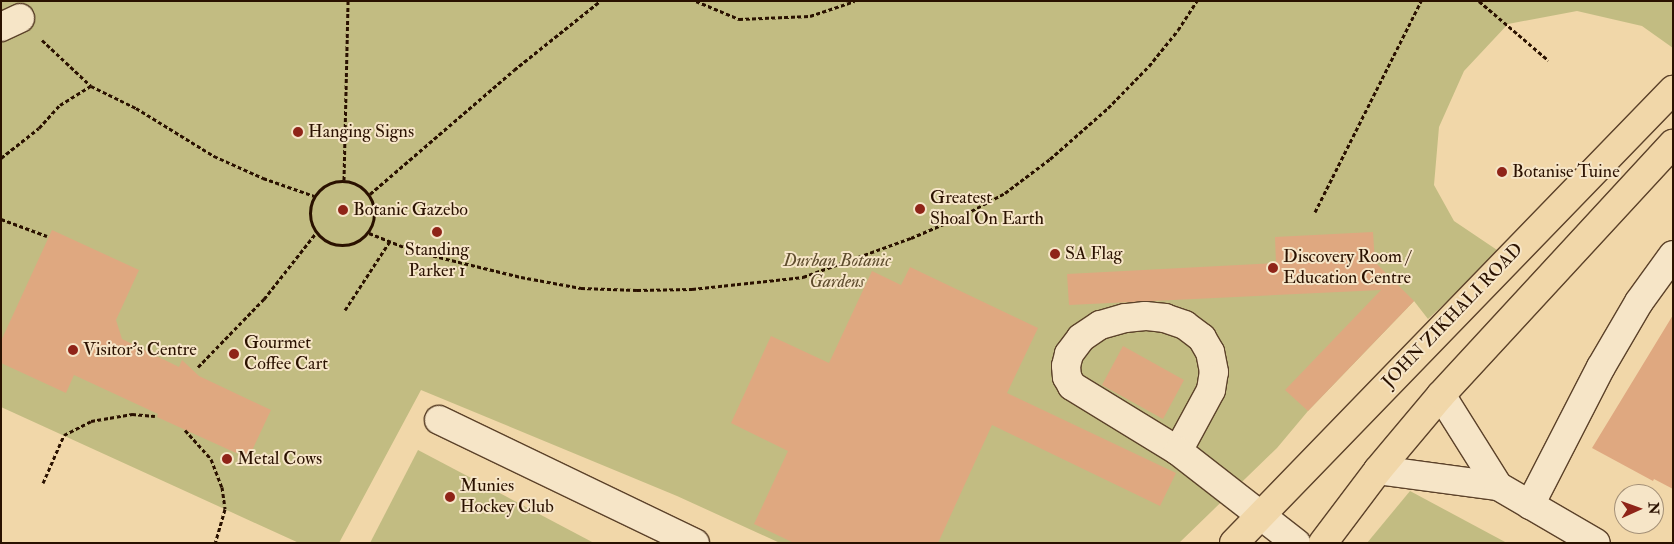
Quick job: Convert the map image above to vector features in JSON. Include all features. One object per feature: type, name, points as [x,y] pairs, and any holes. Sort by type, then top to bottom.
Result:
[{"type":"main road","name":"JOHN ZIKHALI ROAD","points":[[1234,543],[1673,90]]},
{"type":"main road","points":[[1323,543],[1378,470],[1440,395],[1673,144]]},
{"type":"street","points":[[1530,505],[1601,367],[1639,302],[1673,255]]},
{"type":"street","points":[[1178,450],[1211,390],[1214,372],[1210,352],[1202,338],[1185,325],[1165,318],[1145,316],[1125,318],[1100,325],[1081,338],[1069,354],[1066,366],[1067,377],[1072,386],[1178,450],[1296,543]]},
{"type":"street","points":[[1440,395],[1498,486]]},
{"type":"street","points":[[439,420],[696,543]]},
{"type":"street","points":[[1378,470],[1498,486],[1596,543]]},
{"type":"path","points":[[344,180],[348,1]]},
{"type":"path","points":[[370,194],[514,70],[600,1]]},
{"type":"path","points":[[696,1],[739,19],[810,16],[855,1]]},
{"type":"path","points":[[369,233],[414,251],[521,277],[581,288],[637,290],[692,288],[803,276],[911,238],[960,217],[1005,193],[1097,119],[1149,66],[1178,30],[1197,1]]},
{"type":"path","points":[[1315,212],[1421,1]]},
{"type":"path","points":[[1479,1],[1548,60]]},
{"type":"path","points":[[10,22],[91,86],[136,108],[214,156],[263,178],[314,196]]},
{"type":"path","points":[[1,158],[39,128],[60,106],[91,86]]},
{"type":"path","points":[[344,180],[360,184],[370,194],[375,219],[369,233],[353,244],[331,244],[316,233],[310,218],[314,196],[325,184],[344,180]]},
{"type":"path","points":[[1,218],[47,236]]},
{"type":"path","points":[[198,367],[264,299],[316,233]]},
{"type":"path","points":[[345,310],[390,241]]},
{"type":"path","points":[[43,483],[64,436],[91,421],[132,414],[154,416]]},
{"type":"path","points":[[185,430],[211,459],[222,487],[224,509],[215,543]]},
{"type":"green space","name":"Durban Botanic Gardens","points":[[1,1],[1673,1],[1673,48],[1642,26],[1577,11],[1508,24],[1464,71],[1439,127],[1434,185],[1454,221],[1500,252],[1428,319],[1414,301],[1308,411],[1277,448],[1179,543],[780,543],[677,496],[421,390],[339,543],[299,543],[1,407]]},
{"type":"green space","name":"Munies Hockey Club","points":[[418,450],[594,543],[370,543]]},
{"type":"green space","points":[[1410,491],[1507,543],[1367,543]]},
{"type":"building","name":"Visitor's Centre","points":[[52,230],[139,270],[116,320],[122,339],[179,367],[182,360],[199,376],[271,410],[249,457],[238,451],[236,453],[157,417],[158,414],[74,375],[66,393],[1,363],[1,341]]},
{"type":"building","name":"Discovery Room / Education Centre","points":[[1373,232],[1375,262],[1414,301],[1308,411],[1285,390],[1381,290],[1069,305],[1067,274],[1276,263],[1275,237]]},
{"type":"building","points":[[910,267],[1038,328],[1007,393],[1176,473],[1160,506],[992,425],[938,543],[794,543],[754,524],[788,451],[731,423],[771,336],[829,363],[872,271],[901,285]]},
{"type":"building","points":[[1673,315],[1673,489],[1654,479],[1653,481],[1592,448]]},
{"type":"building","points":[[1123,346],[1184,380],[1163,419],[1102,385]]},
{"type":"place","name":"Hanging Signs","points":[[298,132]]},
{"type":"place","name":"Botanise Tuine","points":[[1502,172]]},
{"type":"place","name":"Greatest Shoal On Earth","points":[[920,209]]},
{"type":"place","name":"Botanic Gazebo","points":[[343,210]]},
{"type":"place","name":"Standing Parker 1","points":[[437,232]]},
{"type":"place","name":"SA Flag","points":[[1055,254]]},
{"type":"place","name":"Discovery Room / Education Centre","points":[[1273,268]]},
{"type":"place","name":"Visitor's Centre","points":[[73,350]]},
{"type":"place","name":"Gourmet Coffee Cart","points":[[234,354]]},
{"type":"place","name":"Metal Cows","points":[[227,459]]},
{"type":"place","name":"Munies Hockey Club","points":[[450,497]]}]
